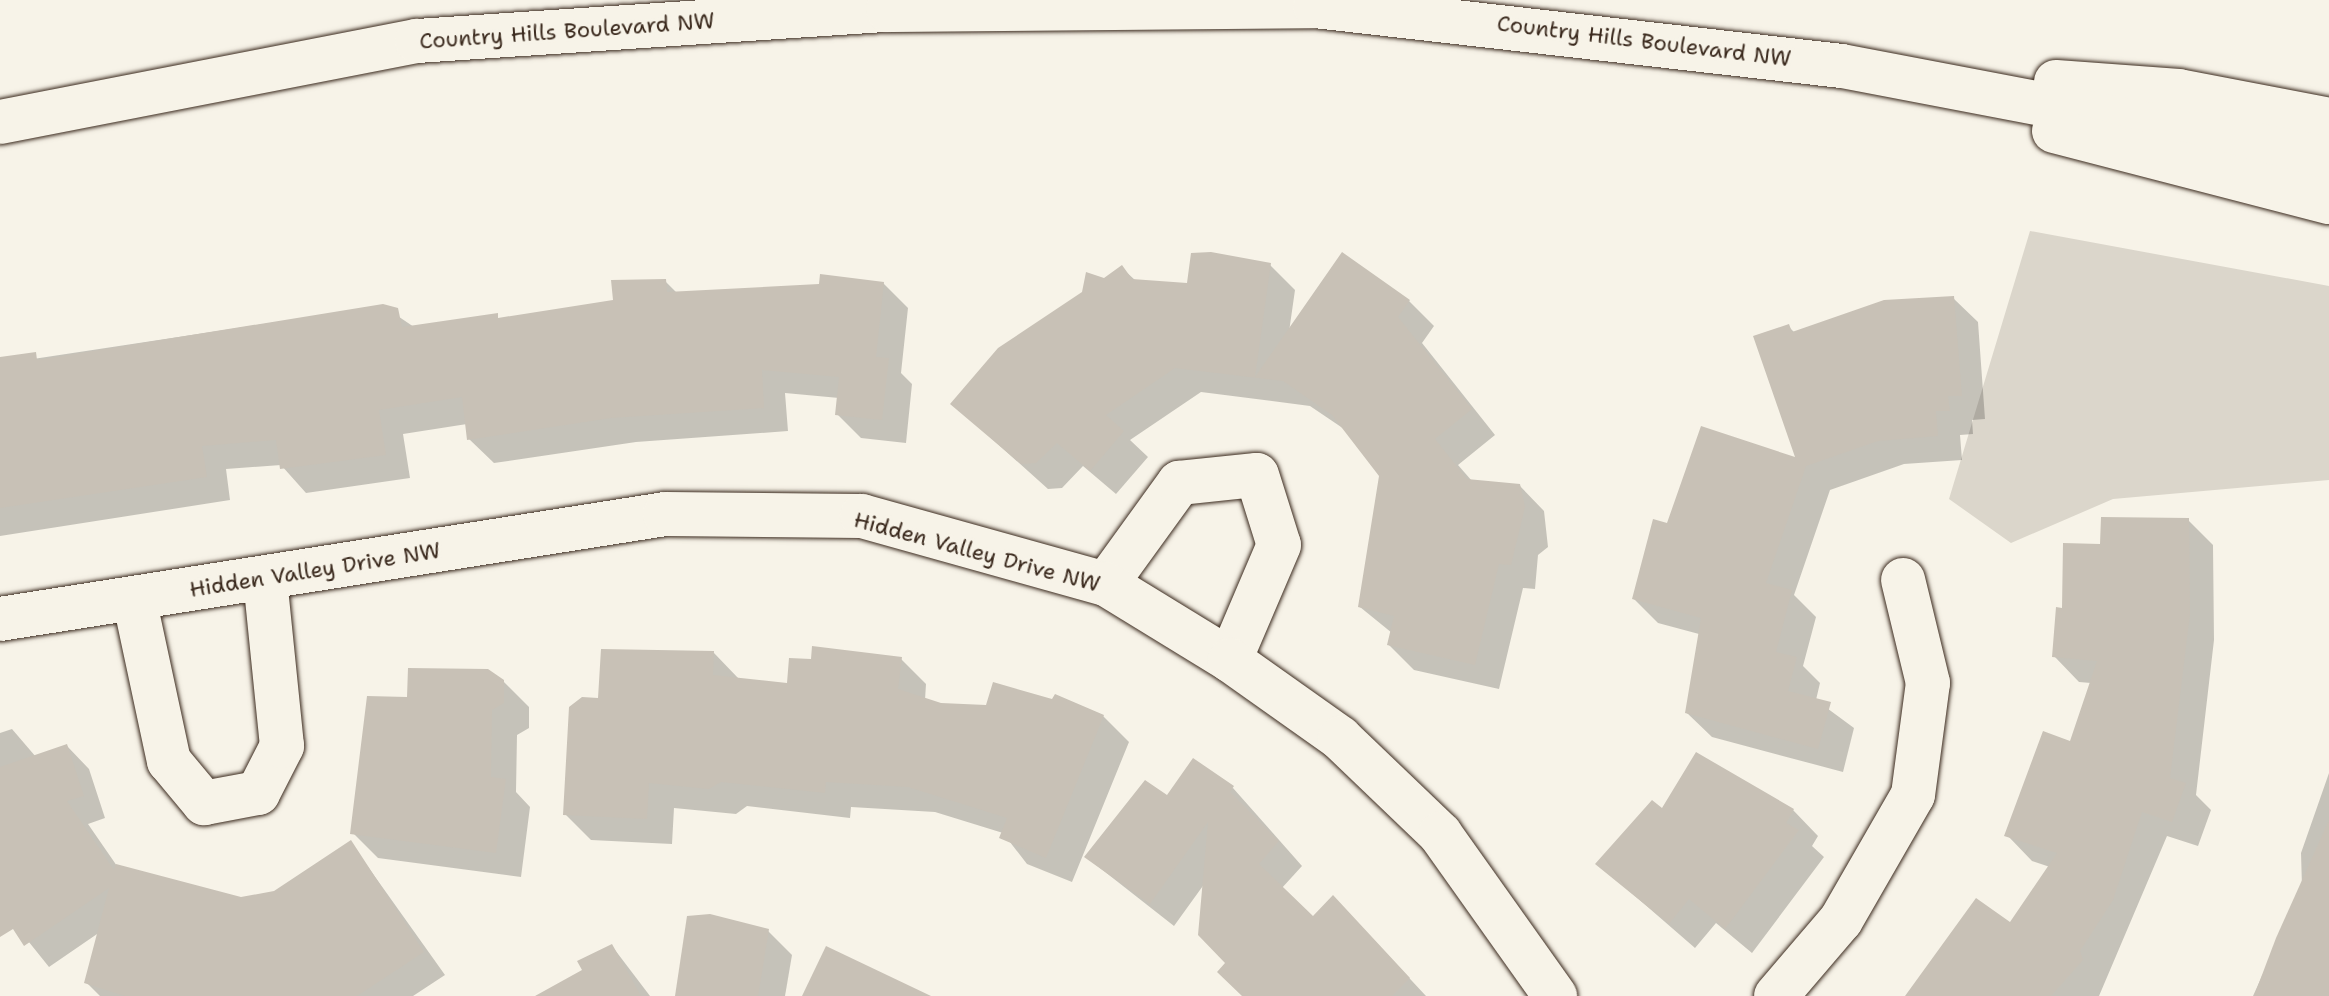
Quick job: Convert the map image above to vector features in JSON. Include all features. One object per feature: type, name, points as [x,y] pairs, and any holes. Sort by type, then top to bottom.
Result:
[{"type":"main road","name":"Country Hills Boulevard NW","points":[[0,122],[417,41],[888,10],[1315,6],[1842,66],[2329,159]]},
{"type":"main road","points":[[1842,66],[2179,91],[2329,120]]},
{"type":"main road","points":[[1842,66],[2163,165],[2329,202]]},
{"type":"main road","points":[[1106,584],[1179,483],[1257,475],[1279,545],[1230,660]]},
{"type":"main road","name":"Hidden Valley Drive NW","points":[[0,619],[665,514],[862,516],[1106,584],[1230,660],[1340,738],[1440,834],[1555,996]]},
{"type":"main road","points":[[134,598],[169,761],[204,803],[258,793],[282,746],[265,579]]},
{"type":"main road","points":[[1776,996],[1841,920],[1913,795],[1928,683],[1903,580]]},
{"type":"shaded area","points":[[2030,231],[2329,286],[2329,480],[2113,499],[2011,543],[1949,499]]},
{"type":"building","points":[[1211,252],[1271,263],[1255,377],[1342,252],[1410,300],[1398,317],[1472,409],[1435,439],[1467,479],[1520,484],[1525,507],[1511,565],[1499,564],[1475,665],[1387,645],[1394,616],[1358,607],[1379,476],[1332,415],[1283,381],[1175,368],[1106,415],[1124,431],[1090,471],[1057,443],[1036,463],[1021,464],[950,404],[998,348],[1082,292],[1086,272],[1104,278],[1122,265],[1132,279],[1187,283],[1191,253]]},
{"type":"building","points":[[820,274],[884,282],[876,357],[889,358],[882,420],[835,415],[839,377],[762,370],[764,408],[611,418],[467,440],[462,397],[379,410],[386,455],[280,469],[276,440],[202,446],[207,477],[0,508],[0,357],[36,352],[37,360],[383,304],[398,308],[402,327],[498,313],[498,318],[613,300],[611,280],[666,279],[667,292],[819,284]]},
{"type":"building","points":[[1954,296],[1962,396],[1948,396],[1950,411],[1936,411],[1938,436],[1878,441],[1806,466],[1766,583],[1792,590],[1776,652],[1797,657],[1788,691],[1831,702],[1818,749],[1685,713],[1701,618],[1632,599],[1653,519],[1667,523],[1701,426],[1795,457],[1753,336],[1789,324],[1792,332],[1884,300]]},
{"type":"building","points":[[2101,517],[2189,518],[2190,614],[2170,778],[2186,783],[2172,822],[2142,812],[2113,900],[2080,951],[2083,960],[2051,996],[1905,996],[1976,898],[2010,922],[2057,853],[2004,836],[2043,731],[2070,741],[2097,661],[2052,657],[2056,607],[2062,608],[2063,543],[2100,544]]},
{"type":"building","points":[[812,646],[902,657],[898,689],[941,703],[986,705],[993,682],[1052,699],[1055,694],[1104,715],[1046,858],[999,838],[1007,818],[908,787],[826,782],[825,793],[721,782],[709,789],[649,783],[647,819],[563,815],[569,707],[582,697],[598,698],[601,649],[714,651],[713,675],[787,683],[789,658],[811,659]]},
{"type":"building","points":[[408,668],[488,669],[504,680],[504,703],[492,710],[491,777],[506,779],[496,853],[350,834],[367,696],[407,697]]},
{"type":"building","points":[[67,744],[84,796],[67,801],[114,870],[116,864],[241,897],[274,891],[351,840],[424,952],[357,996],[125,996],[84,983],[109,888],[24,946],[13,929],[0,937],[0,767]]},
{"type":"building","points":[[1696,752],[1794,809],[1786,823],[1799,830],[1725,929],[1689,899],[1669,924],[1595,864],[1652,800],[1662,808]]},
{"type":"building","points":[[1193,758],[1234,786],[1230,792],[1279,841],[1259,864],[1313,916],[1333,895],[1410,978],[1392,996],[1242,996],[1217,972],[1225,963],[1198,935],[1208,822],[1150,904],[1084,857],[1145,780],[1167,795]]},
{"type":"building","points":[[2329,820],[2329,996],[2254,996],[2276,938]]},
{"type":"building","points":[[710,914],[769,929],[758,996],[675,996],[687,916]]},
{"type":"building","points":[[612,944],[641,996],[535,996],[582,970],[577,961]]},
{"type":"building","points":[[826,946],[931,996],[802,996]]}]
